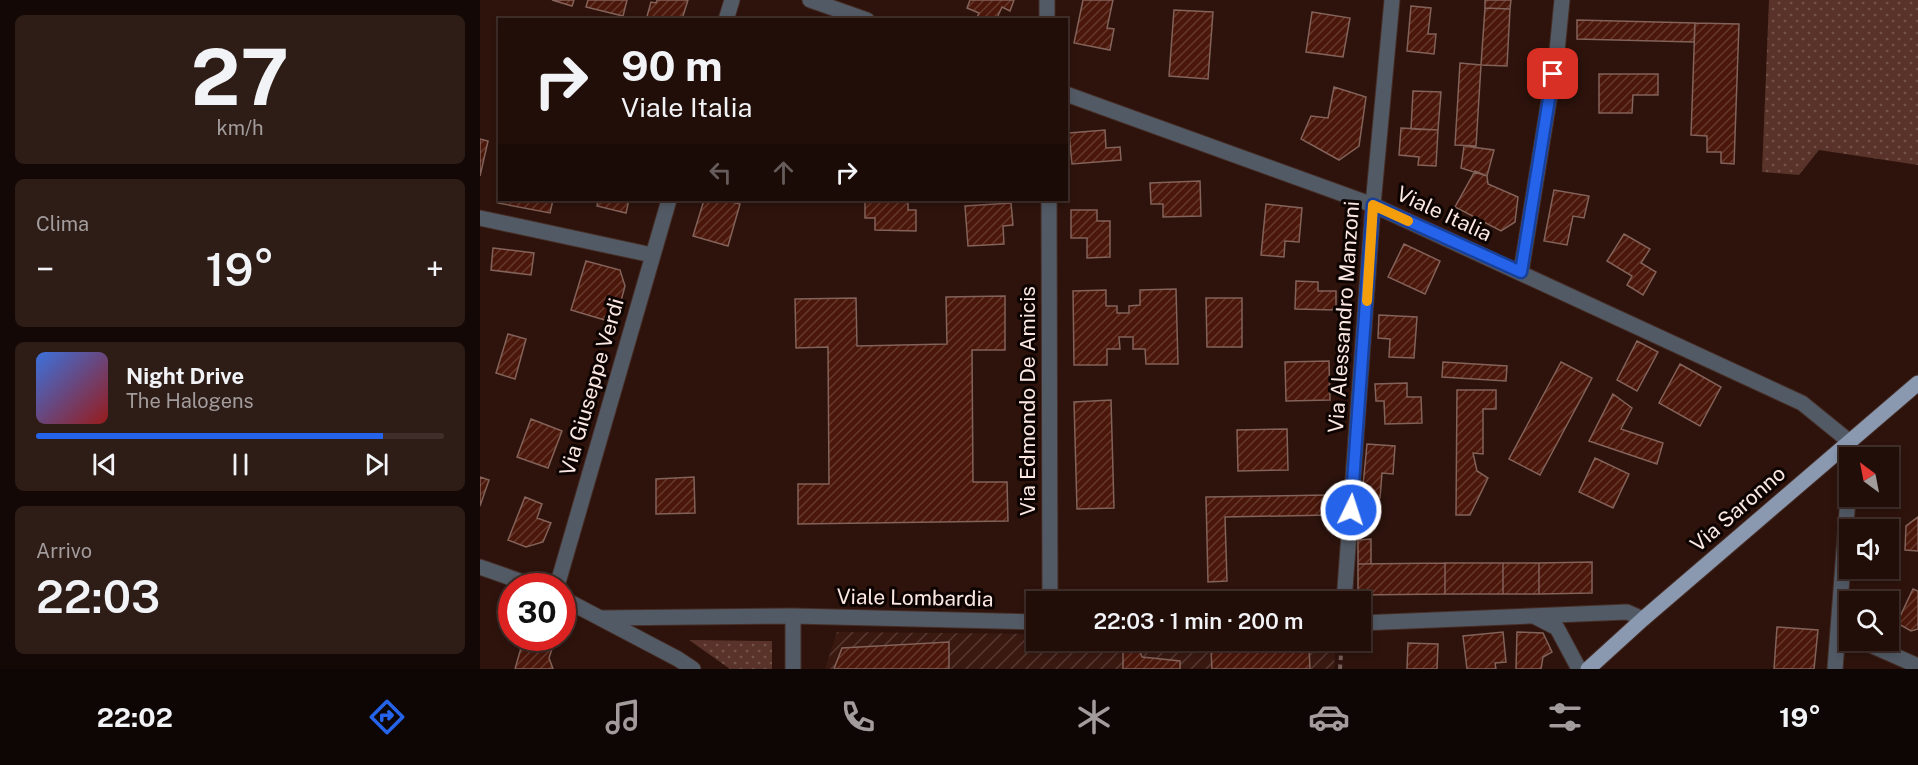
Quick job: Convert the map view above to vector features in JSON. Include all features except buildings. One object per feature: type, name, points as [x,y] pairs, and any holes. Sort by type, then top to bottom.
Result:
[{"type":"main road","name":"Via Saronno","points":[[1588,669],[1918,383]]},
{"type":"street","points":[[727,18],[732,0]]},
{"type":"street","points":[[810,0],[861,18]]},
{"type":"street","points":[[1047,0],[1047,18]]},
{"type":"street","name":"Via Alessandro Manzoni","points":[[1345,591],[1373,205],[1392,0]]},
{"type":"street","points":[[1521,272],[1557,51],[1562,0]]},
{"type":"street","name":"Viale Italia","points":[[1068,95],[1373,205],[1802,403],[1850,441]]},
{"type":"street","name":"Via Giuseppe Verdi","points":[[561,573],[669,201]]},
{"type":"street","name":"Via Edmondo De Amicis","points":[[1049,201],[1050,591]]},
{"type":"street","points":[[480,218],[652,255]]},
{"type":"street","points":[[1850,441],[1850,447]]},
{"type":"street","points":[[1846,591],[1849,507]]},
{"type":"street","points":[[480,567],[498,573]]},
{"type":"street","name":"Viale Lombardia","points":[[576,605],[602,618],[676,664],[693,669]]},
{"type":"street","points":[[1371,622],[1627,612],[1643,619]]},
{"type":"street","points":[[1532,615],[1557,628],[1579,669]]},
{"type":"street","points":[[793,616],[793,669]]},
{"type":"street","name":"Viale Lombardia","points":[[602,618],[793,616],[1026,622]]},
{"type":"street","points":[[1835,669],[1840,651]]},
{"type":"street","points":[[1885,651],[1918,666]]},
{"type":"path","points":[[1340,669],[1341,651]]},
{"type":"shaded area","points":[[1769,0],[1918,0],[1918,165],[1819,150],[1799,175],[1762,172]]},
{"type":"shaded area","points":[[837,632],[1026,634],[1026,651],[1335,651],[1334,669],[825,669]]},
{"type":"shaded area","points":[[689,640],[772,641],[772,669],[730,669]]},
{"type":"slow traffic","points":[[1367,301],[1373,205],[1408,221]]},
{"type":"route","points":[[1351,510],[1373,205],[1521,272],[1553,74]]}]
